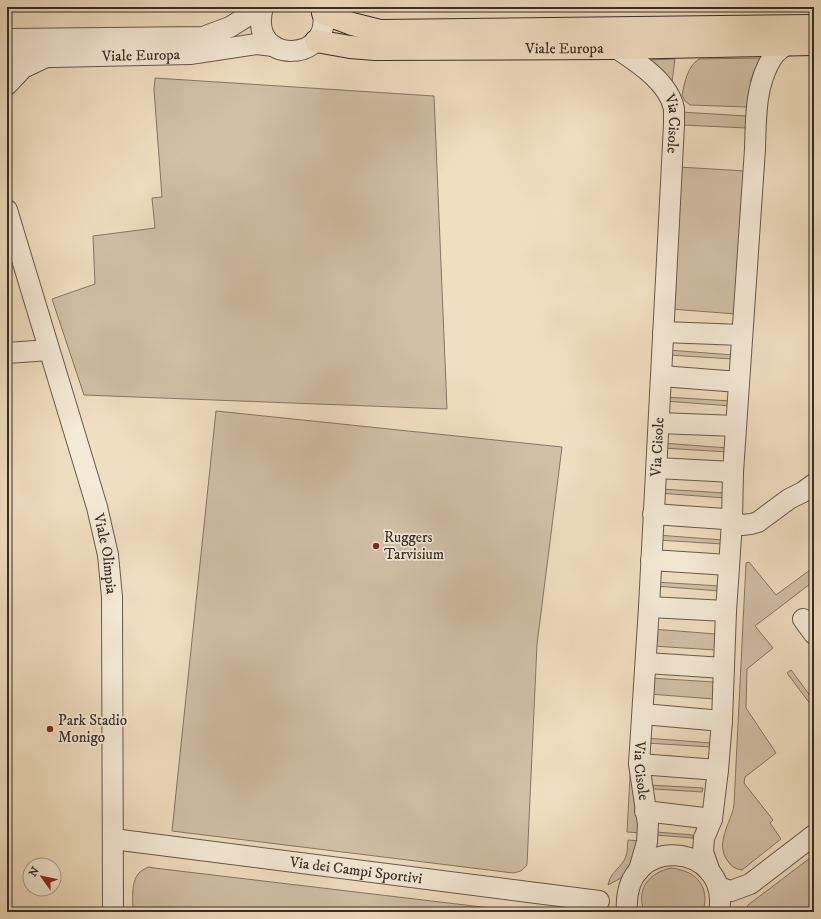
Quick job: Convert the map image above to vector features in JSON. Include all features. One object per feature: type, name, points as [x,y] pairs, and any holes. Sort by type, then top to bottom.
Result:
[{"type":"main road","name":"Viale Europa","points":[[322,10],[352,24],[380,31],[814,26]]},
{"type":"main road","name":"Viale Europa","points":[[316,41],[350,47],[375,49],[616,48],[788,43],[814,44]]},
{"type":"street","name":"Viale Europa","points":[[7,39],[203,37],[230,27],[263,7]]},
{"type":"street","name":"Viale Europa","points":[[263,7],[260,18],[261,28],[266,38],[273,46]]},
{"type":"street","name":"Viale Europa","points":[[7,58],[190,54],[257,44],[273,46],[291,52],[308,47],[316,41],[324,23],[322,10]]},
{"type":"street","points":[[719,912],[720,903],[714,880],[703,852],[704,838],[712,819],[722,721],[726,611],[732,522],[733,472],[755,148],[756,113],[762,80],[772,56],[788,43]]},
{"type":"street","name":"Via Cisole","points":[[616,48],[649,70],[668,96],[674,108],[674,145],[640,764],[645,811],[648,824],[647,842],[626,899],[626,912]]},
{"type":"street","points":[[7,85],[23,68],[50,56]]},
{"type":"street","name":"Viale Olimpia","points":[[7,210],[97,507],[108,555],[112,597],[113,912]]},
{"type":"street","points":[[663,332],[742,335]]},
{"type":"street","points":[[7,353],[49,350]]},
{"type":"street","points":[[661,376],[739,382]]},
{"type":"street","points":[[659,423],[736,426]]},
{"type":"street","points":[[656,468],[733,472]]},
{"type":"street","points":[[654,514],[725,519],[742,525],[751,524],[758,522],[789,499],[803,492],[814,484]]},
{"type":"street","points":[[651,560],[729,565]]},
{"type":"street","points":[[649,607],[726,611]]},
{"type":"street","points":[[646,663],[724,668]]},
{"type":"street","points":[[643,714],[722,721]]},
{"type":"street","points":[[640,764],[718,770]]},
{"type":"street","points":[[645,811],[712,819]]},
{"type":"street","points":[[634,876],[652,860],[667,855],[684,856],[698,862],[714,880],[731,891],[750,884],[814,835]]},
{"type":"street","name":"Via dei Campi Sportivi","points":[[113,839],[599,901],[626,912]]},
{"type":"street","name":"Via dei Campi Sportivi","points":[[599,901],[615,895],[634,876]]},
{"type":"street","points":[[719,912],[738,889]]},
{"type":"shaded area","points":[[760,58],[751,79],[747,107],[690,105],[685,101],[682,95],[687,75],[695,62],[699,59]]},
{"type":"shaded area","points":[[675,59],[672,82],[670,83],[647,60]]},
{"type":"shaded area","points":[[155,78],[434,96],[447,409],[84,395],[52,299],[95,284],[93,236],[155,228],[152,198],[162,197],[154,90]]},
{"type":"shaded area","points":[[680,112],[747,116],[747,128],[682,125]]},
{"type":"shaded area","points":[[679,167],[745,171],[736,314],[671,309]]},
{"type":"shaded area","points":[[668,350],[733,355],[733,359],[668,355]]},
{"type":"shaded area","points":[[665,397],[731,401],[731,406],[665,401]]},
{"type":"shaded area","name":"Ruggers Tarvisium","points":[[216,411],[562,447],[537,644],[527,865],[521,871],[513,873],[172,831]]},
{"type":"shaded area","points":[[662,443],[728,448],[728,452],[662,448]]},
{"type":"shaded area","points":[[660,489],[725,493],[725,498],[659,493]]},
{"type":"shaded area","points":[[657,535],[723,540],[723,544],[657,540]]},
{"type":"shaded area","points":[[749,562],[776,595],[814,567],[814,581],[755,626],[773,648],[747,669],[746,708],[776,753],[745,777],[744,783],[773,820],[770,823],[781,839],[742,870],[732,866],[727,860],[724,853],[723,839],[734,805],[746,563]]},
{"type":"shaded area","points":[[655,582],[720,586],[720,591],[655,586]]},
{"type":"shaded area","points":[[652,629],[716,634],[716,650],[652,646]]},
{"type":"shaded area","points":[[791,670],[814,701],[814,709],[787,673]]},
{"type":"shaded area","points":[[650,678],[714,682],[714,699],[649,694]]},
{"type":"shaded area","points":[[646,738],[711,743],[711,747],[646,743]]},
{"type":"shaded area","points":[[632,740],[642,833],[627,832]]},
{"type":"shaded area","points":[[648,785],[703,788],[702,792],[649,789]]},
{"type":"shaded area","points":[[656,832],[693,835],[693,838],[655,835]]},
{"type":"shaded area","points":[[628,840],[642,841],[631,865],[621,878],[608,885],[609,880],[626,856]]},
{"type":"shaded area","points":[[814,855],[814,912],[746,912],[748,905]]},
{"type":"shaded area","points":[[149,867],[524,912],[133,912],[133,892],[135,879],[138,874]]},
{"type":"shaded area","points":[[671,868],[688,872],[699,881],[703,887],[705,895],[703,912],[644,912],[642,896],[646,883],[656,874]]},
{"type":"place","name":"Ruggers Tarvisium","points":[[376,546]]},
{"type":"place","name":"Park Stadio Monigo","points":[[50,729]]}]
